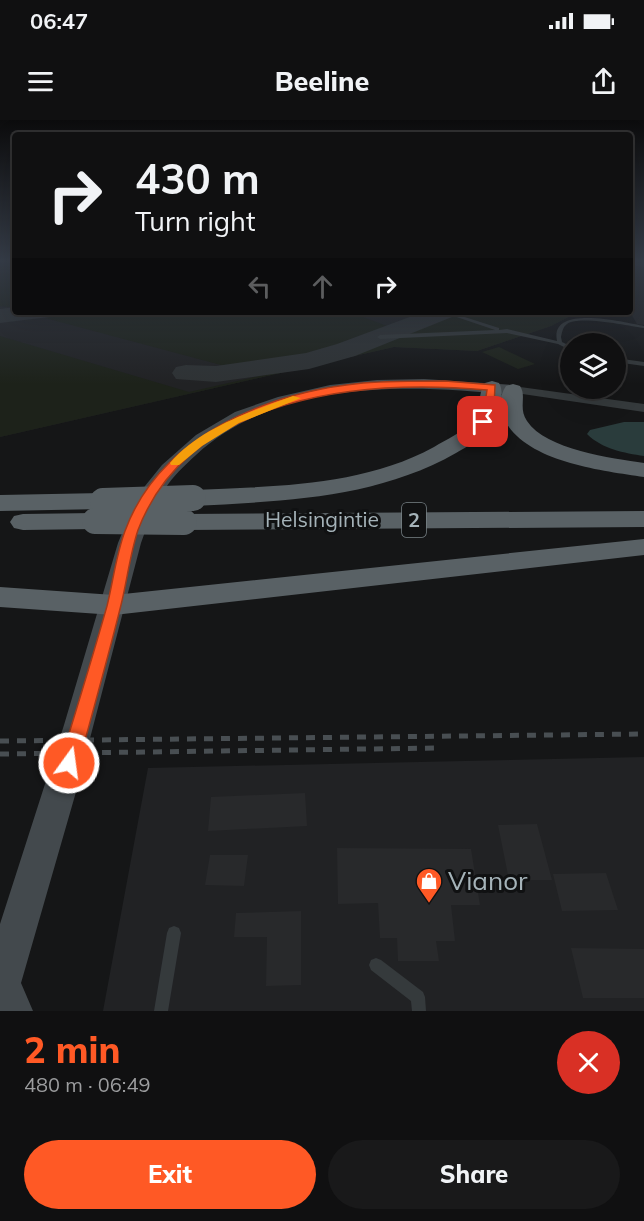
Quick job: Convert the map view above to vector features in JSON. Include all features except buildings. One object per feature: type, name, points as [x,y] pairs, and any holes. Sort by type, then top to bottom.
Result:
[{"type":"highway","points":[[189,509],[341,485],[395,472],[446,450],[467,437],[483,422],[503,389],[509,400],[509,412],[519,429],[529,436],[560,451],[644,470]]},
{"type":"highway","points":[[0,503],[99,510]]},
{"type":"highway","name":"Helsingintie","points":[[0,508],[99,510],[644,506]]},
{"type":"highway","name":"Helsingintie","points":[[189,509],[644,519]]},
{"type":"highway","name":"Helsingintie","points":[[0,522],[99,510]]},
{"type":"highway","points":[[0,597],[114,605],[644,547]]},
{"type":"main road","points":[[12,1011],[0,984],[69,763],[114,605],[132,531],[152,492],[182,456],[215,432],[264,408],[336,390],[406,384],[445,383],[503,389]]},
{"type":"street","points":[[503,389],[644,408]]},
{"type":"lane","points":[[454,315],[507,331],[560,343]]},
{"type":"lane","points":[[592,320],[598,315]]},
{"type":"lane","points":[[560,343],[558,337],[564,324],[570,320],[592,320],[644,327]]},
{"type":"lane","points":[[380,337],[507,331]]},
{"type":"lane","points":[[626,362],[644,364]]},
{"type":"lane","points":[[161,1011],[174,933]]},
{"type":"lane","points":[[376,965],[418,997],[419,1011]]},
{"type":"shaded area","points":[[0,301],[12,301],[12,315],[572,315],[551,326],[477,351],[394,347],[0,437]]},
{"type":"shaded area","points":[[0,301],[12,301],[12,308],[0,306]]},
{"type":"shaded area","points":[[633,301],[644,301],[644,325],[637,324],[632,315]]},
{"type":"shaded area","points":[[74,315],[362,315],[360,316],[390,327],[340,346],[299,358],[261,364],[221,365],[45,318]]},
{"type":"shaded area","points":[[450,315],[572,315],[551,326],[477,351],[394,347],[0,437],[0,336],[189,392],[335,359]]},
{"type":"shaded area","points":[[499,347],[535,364],[518,369],[482,352]]},
{"type":"shaded area","points":[[624,422],[644,422],[644,456],[606,447],[587,434],[590,430]]},
{"type":"shaded area","points":[[644,757],[644,1011],[103,1011],[148,768]]},
{"type":"taxiway","points":[[0,316],[12,315]]},
{"type":"taxiway","points":[[186,373],[216,374],[309,361],[346,350],[436,315]]},
{"type":"railway","points":[[0,741],[644,734]]},
{"type":"railway","points":[[0,754],[439,748]]},
{"type":"slow traffic","points":[[175,463],[215,432],[236,420],[297,398]]},
{"type":"place","name":"Vianor","points":[[429,904]]},
{"type":"route","points":[[69,763],[114,605],[132,531],[152,492],[182,456],[215,432],[264,408],[312,394],[363,386],[445,383],[492,387],[489,409],[483,422]]}]
